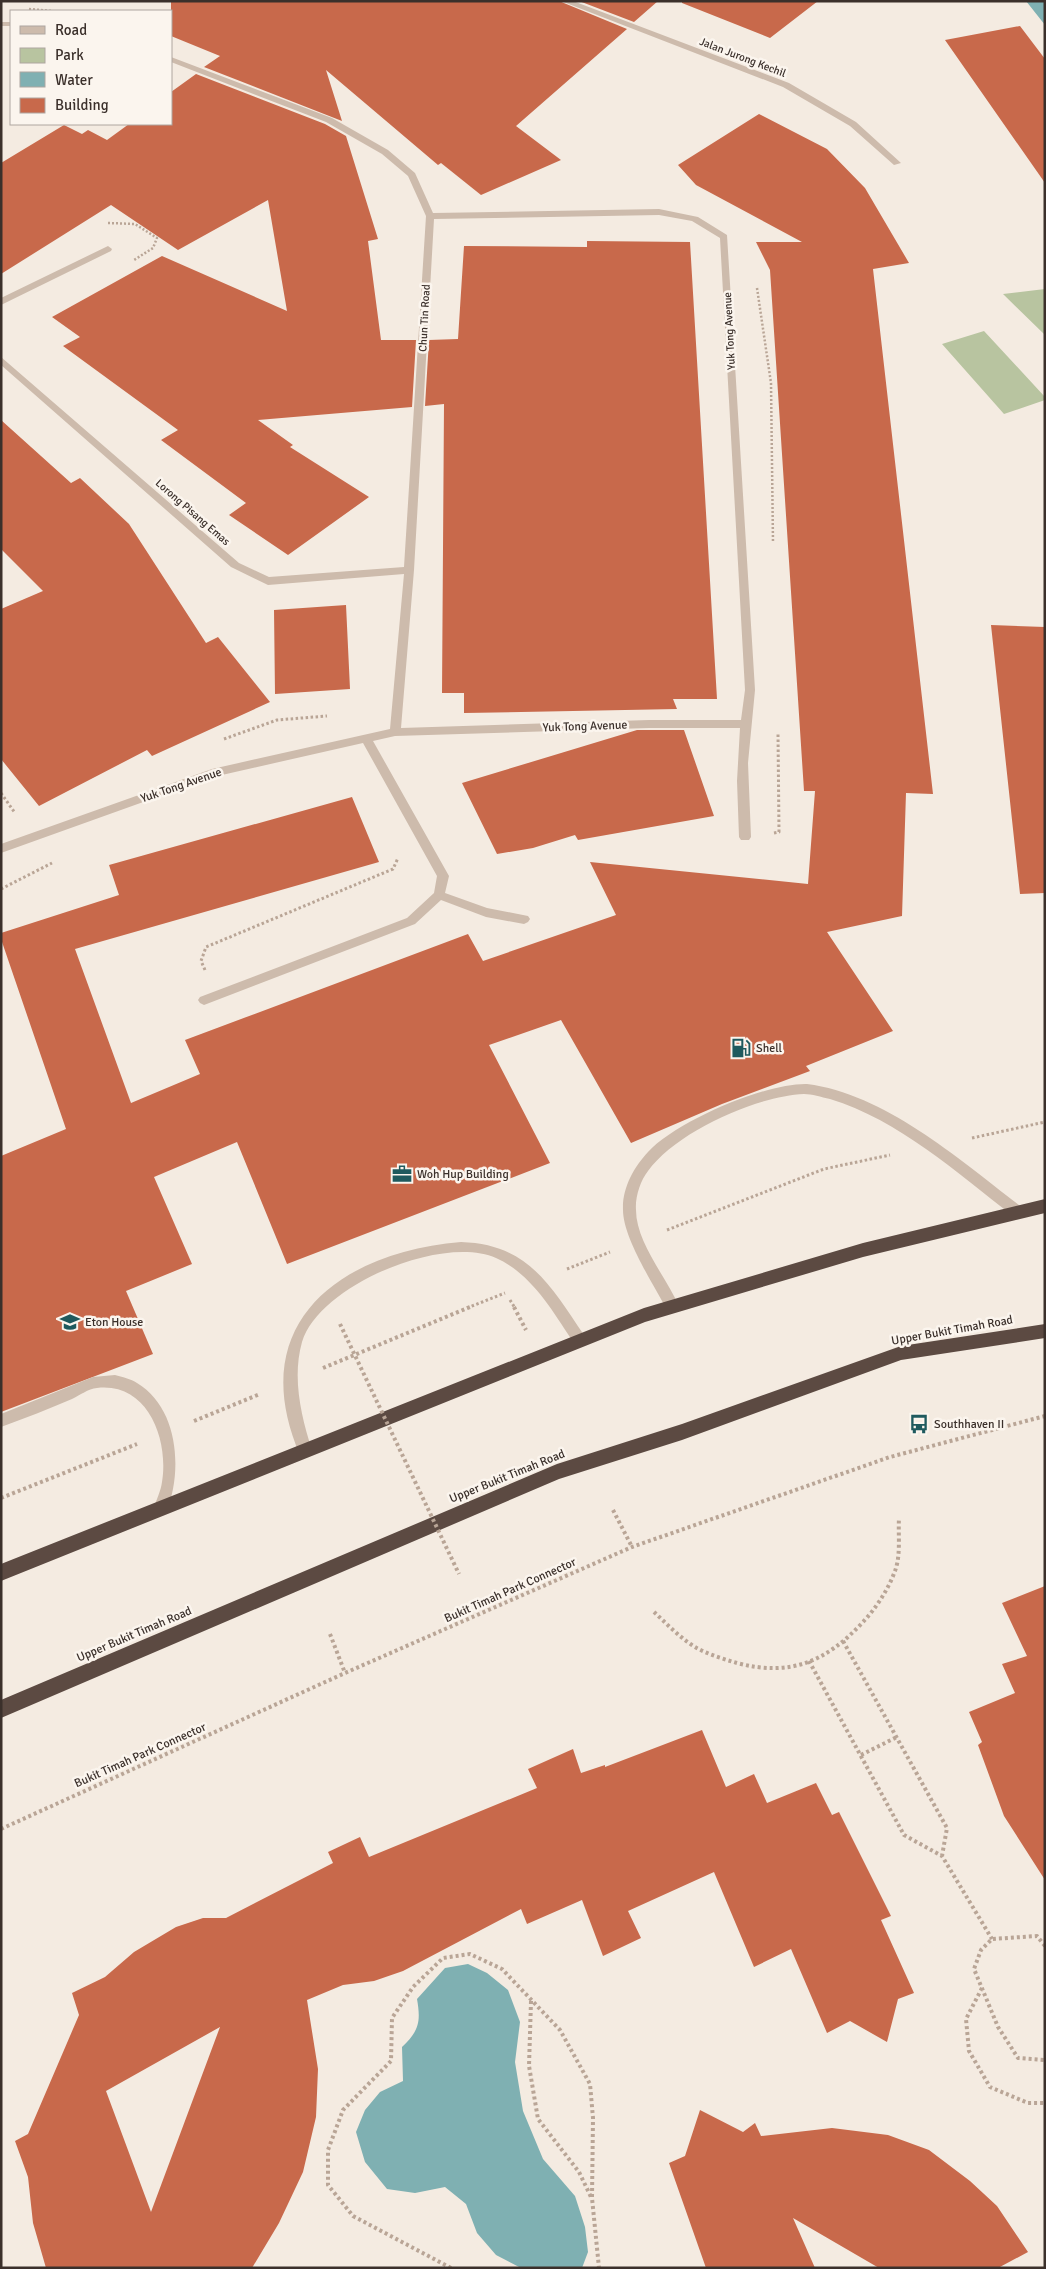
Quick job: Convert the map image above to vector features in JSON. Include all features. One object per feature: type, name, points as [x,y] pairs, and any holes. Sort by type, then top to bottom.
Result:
[{"type":"highway","points":[[1,1573],[579,1339],[672,1306],[863,1250],[1045,1206]]},
{"type":"highway","name":"Upper Bukit Timah Road","points":[[1,1709],[557,1472],[682,1432],[901,1354],[1045,1331]]},
{"type":"street","name":"Jalan Jurong Kechil","points":[[565,1],[786,86],[853,124],[897,163]]},
{"type":"street","name":"Chun Tin Road","points":[[172,59],[329,120],[385,152],[412,175],[430,216],[410,570],[395,732]]},
{"type":"street","name":"Yuk Tong Avenue","points":[[430,216],[659,212],[695,219],[724,237],[750,690],[745,724],[742,800],[745,836]]},
{"type":"street","points":[[1,302],[108,249]]},
{"type":"street","name":"Lorong Pisang Emas","points":[[1,360],[235,565],[268,581],[410,570]]},
{"type":"street","name":"Yuk Tong Avenue","points":[[1,849],[212,773],[367,740],[395,732],[649,724],[745,724]]},
{"type":"street","points":[[210,998],[410,921],[439,895],[443,876],[367,740]]},
{"type":"street","points":[[439,895],[486,912],[524,919]]},
{"type":"street","points":[[672,1306],[638,1241],[629,1212],[634,1183],[644,1165],[670,1141],[723,1111],[764,1096],[803,1089],[830,1095],[867,1108],[931,1147],[1018,1212]]},
{"type":"street","points":[[306,1450],[292,1404],[290,1382],[296,1339],[315,1311],[345,1283],[385,1263],[426,1251],[464,1247],[495,1252],[518,1264],[538,1280],[579,1339]]},
{"type":"street","points":[[1,1421],[96,1382],[124,1383],[140,1392],[156,1410],[165,1432],[168,1452],[168,1483],[161,1508]]},
{"type":"path","points":[[210,998],[202,961],[206,947],[393,870],[398,858],[395,850]]},
{"type":"path","points":[[506,1292],[540,1355]]},
{"type":"path","points":[[340,1324],[459,1574]]},
{"type":"path","name":"Bukit Timah Park Connector","points":[[1,1829],[345,1673],[632,1547],[890,1457],[1045,1416]]},
{"type":"path","points":[[613,1510],[632,1547]]},
{"type":"path","points":[[654,1612],[700,1650],[746,1666],[790,1668],[809,1661],[831,1652],[872,1614],[895,1570],[899,1518]]},
{"type":"path","points":[[330,1634],[345,1673]]},
{"type":"path","points":[[843,1641],[947,1828],[942,1856]]},
{"type":"path","points":[[809,1661],[904,1835],[942,1856],[992,1939]]},
{"type":"path","points":[[861,1755],[897,1737]]},
{"type":"path","points":[[1037,1936],[1045,1946]]},
{"type":"path","points":[[1045,1941],[1037,1936],[992,1939],[981,1950],[974,1969],[998,2027],[1018,2058],[1045,2060]]},
{"type":"path","points":[[451,2268],[352,2216],[328,2185],[328,2150],[343,2110],[391,2061],[392,2018],[413,1987],[443,1958],[470,1954],[502,1969],[560,2030],[590,2084],[594,2118],[592,2198],[599,2268]]},
{"type":"path","points":[[982,1987],[966,2019],[969,2051],[990,2087],[1028,2102],[1045,2103]]},
{"type":"path","points":[[531,2000],[530,2066],[538,2119],[578,2172],[592,2198]]},
{"type":"green space","points":[[1045,289],[1045,335],[1003,294]]},
{"type":"green space","points":[[984,331],[1045,397],[1045,400],[1004,414],[942,344]]},
{"type":"water","points":[[1026,1],[1045,1],[1045,25]]},
{"type":"water","points":[[468,1964],[487,1973],[508,1990],[520,2022],[515,2062],[523,2111],[543,2159],[575,2196],[585,2227],[588,2252],[582,2268],[521,2268],[496,2255],[477,2233],[466,2204],[445,2187],[415,2193],[387,2189],[365,2162],[356,2132],[365,2110],[380,2092],[403,2081],[402,2047],[412,2036],[417,2026],[419,2014],[417,1999],[445,1968]]},
{"type":"building","points":[[171,1],[559,1],[627,29],[516,126],[561,160],[481,195],[441,163],[438,165],[326,70],[342,121],[204,67],[220,56],[172,36]]},
{"type":"building","points":[[579,1],[658,1],[634,22]]},
{"type":"building","points":[[682,1],[818,1],[770,38],[682,3]]},
{"type":"building","points":[[1020,26],[1045,59],[1045,183],[945,40]]},
{"type":"building","points":[[196,74],[325,124],[346,136],[378,239],[368,241],[381,340],[416,340],[412,407],[258,420],[293,445],[290,447],[369,497],[288,555],[229,515],[246,503],[161,440],[178,430],[63,346],[80,337],[52,317],[162,256],[287,311],[268,200],[178,250],[111,205],[1,274],[1,163],[64,125],[82,134],[88,130],[107,140],[128,125],[172,125],[172,91]]},
{"type":"building","points":[[759,114],[827,149],[865,188],[909,263],[873,269],[933,794],[906,793],[902,916],[827,932],[893,1031],[806,1066],[810,1071],[722,1104],[631,1143],[561,1020],[489,1045],[550,1163],[287,1264],[237,1142],[154,1177],[192,1264],[126,1291],[153,1354],[1,1412],[1,1156],[66,1129],[1,939],[1,933],[119,895],[109,865],[352,797],[379,862],[75,949],[131,1103],[200,1074],[185,1040],[468,934],[483,961],[616,915],[590,862],[808,884],[815,791],[804,791],[770,270],[756,242],[802,242],[696,185],[678,165]]},
{"type":"building","points":[[587,241],[690,242],[717,699],[673,699],[677,709],[464,713],[464,693],[442,693],[444,404],[425,406],[429,340],[458,339],[464,246],[587,247]]},
{"type":"building","points":[[1,420],[71,483],[80,478],[129,524],[206,643],[218,637],[270,702],[152,756],[147,750],[39,806],[1,759],[1,609],[43,591],[1,549]]},
{"type":"building","points":[[346,605],[350,689],[275,694],[274,610]]},
{"type":"building","points":[[991,625],[1045,627],[1045,893],[1020,894]]},
{"type":"building","points":[[637,730],[684,730],[714,816],[578,840],[575,835],[533,848],[497,854],[462,783]]},
{"type":"building","points":[[1045,1586],[1045,1880],[1004,1816],[978,1745],[982,1742],[969,1712],[1015,1693],[1002,1664],[1027,1656],[1002,1603]]},
{"type":"building","points":[[702,1730],[726,1787],[754,1774],[767,1803],[816,1783],[832,1815],[839,1812],[891,1916],[881,1920],[914,1993],[898,1999],[887,2042],[850,2021],[827,2033],[791,1949],[754,1967],[714,1872],[628,1911],[641,1938],[603,1956],[582,1900],[527,1924],[521,1909],[403,1971],[374,1981],[343,1985],[307,2000],[318,2069],[316,2117],[303,2172],[279,2223],[252,2268],[46,2268],[33,2223],[28,2177],[15,2141],[28,2134],[79,2015],[72,1993],[105,1977],[134,1952],[176,1927],[203,1918],[226,1918],[333,1863],[328,1852],[360,1837],[369,1857],[537,1788],[528,1769],[573,1749],[581,1773],[605,1765],[605,1767]],"holes":[[[220,2027],[151,2212],[106,2091]]]},
{"type":"building","points":[[700,2110],[743,2132],[755,2123],[761,2136],[832,2128],[888,2135],[929,2150],[970,2181],[997,2206],[1028,2252],[998,2268],[879,2268],[793,2218],[815,2268],[706,2268],[669,2163],[685,2156]]},
{"type":"place","name":"Shell","points":[[741,1048]]},
{"type":"place","name":"Woh Hup Building","points":[[402,1174]]},
{"type":"place","name":"Eton House","points":[[70,1322]]},
{"type":"place","name":"Southhaven II","points":[[919,1424]]}]
